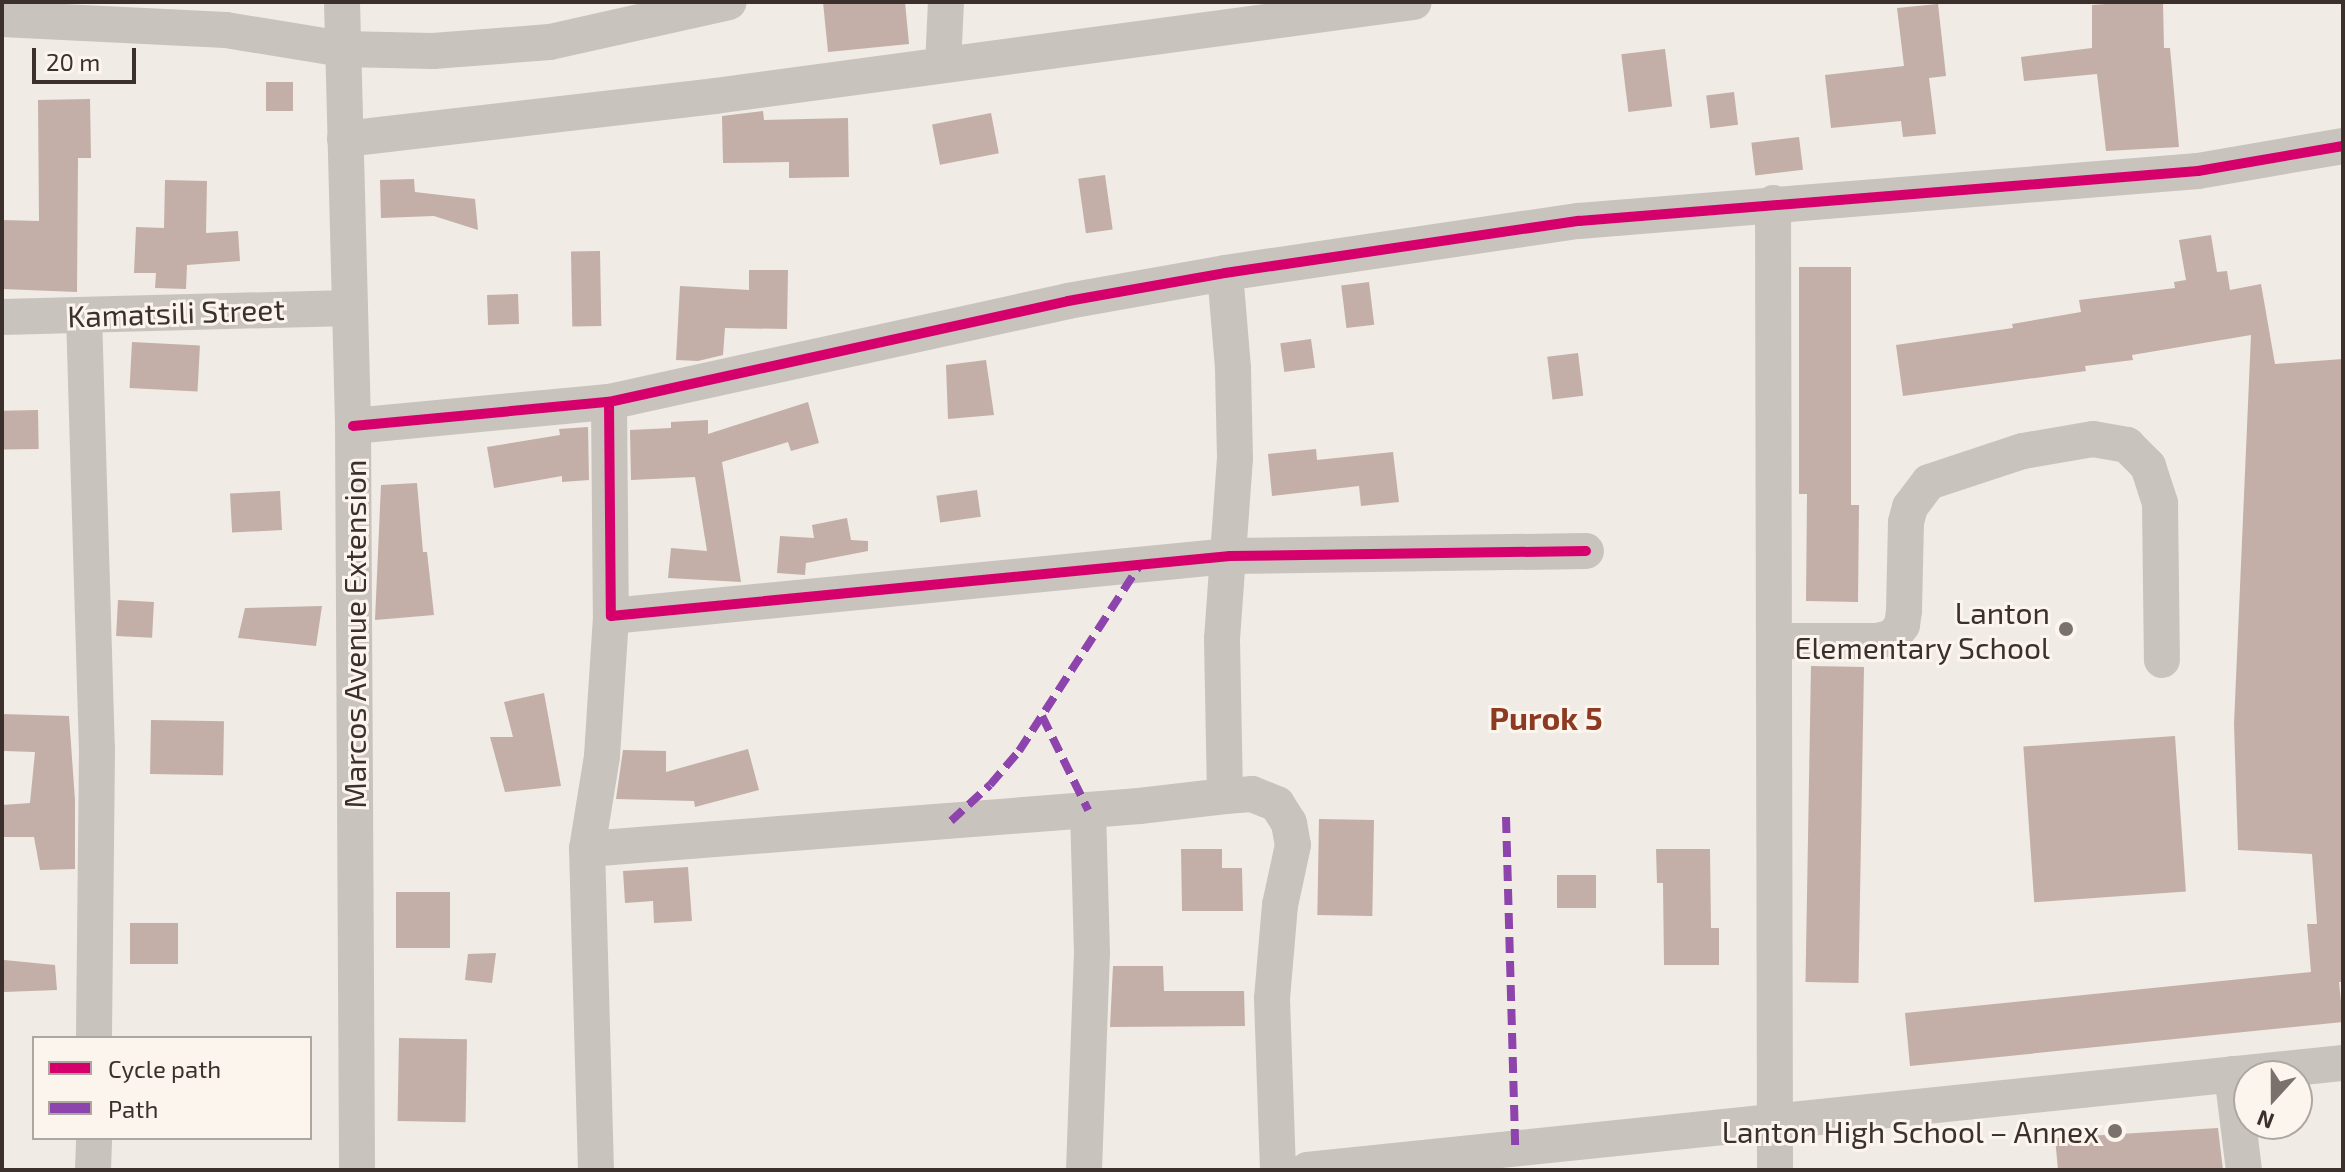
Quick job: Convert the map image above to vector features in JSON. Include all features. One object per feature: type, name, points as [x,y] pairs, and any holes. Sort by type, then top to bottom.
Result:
[{"type":"street","name":"Marcos Avenue Extension","points":[[342,2],[353,426],[357,1170]]},
{"type":"street","points":[[2,19],[226,30],[342,49],[433,51],[550,42],[682,7],[729,2]]},
{"type":"street","points":[[943,65],[946,2]]},
{"type":"street","points":[[345,139],[943,65],[1414,2]]},
{"type":"street","points":[[353,426],[609,402],[914,332],[1225,273],[1579,221],[2198,171],[2343,146]]},
{"type":"street","points":[[1773,203],[1775,1170]]},
{"type":"street","points":[[1225,273],[1233,368],[1235,458],[1222,639],[1225,796]]},
{"type":"street","name":"Kamatsili Street","points":[[2,317],[350,308]]},
{"type":"street","points":[[84,315],[97,749],[94,1036]]},
{"type":"street","points":[[596,1170],[587,849],[602,756],[611,616],[609,402]]},
{"type":"street","points":[[1774,641],[1878,641],[1893,637],[1902,625],[1904,610],[1906,522],[1910,507],[1929,482],[2023,451],[2093,439],[2127,445],[2148,466],[2160,503],[2162,660]]},
{"type":"street","points":[[611,616],[1230,556],[1586,551]]},
{"type":"street","points":[[587,849],[1088,810],[1252,794],[1277,804],[1289,823],[1293,845],[1280,905],[1272,999],[1278,1170]]},
{"type":"street","points":[[1084,1170],[1092,953],[1088,810]]},
{"type":"street","points":[[1307,1170],[1625,1155],[1774,1123],[2343,1063]]},
{"type":"street","points":[[2232,1074],[2244,1170]]},
{"type":"street","points":[[93,1170],[94,1140]]},
{"type":"building","points":[[823,2],[905,2],[909,44],[828,52]]},
{"type":"building","points":[[2163,2],[2164,48],[2170,48],[2179,147],[2106,151],[2097,74],[2024,81],[2021,57],[2092,48],[2092,5]]},
{"type":"building","points":[[1938,4],[1946,76],[1929,78],[1936,134],[1903,137],[1901,121],[1831,128],[1825,75],[1904,66],[1897,8]]},
{"type":"building","points":[[1665,49],[1672,107],[1628,112],[1621,54]]},
{"type":"building","points":[[266,82],[293,82],[293,111],[266,111]]},
{"type":"building","points":[[1734,92],[1738,125],[1710,128],[1706,95]]},
{"type":"building","points":[[90,99],[91,158],[78,158],[77,292],[2,289],[2,220],[39,221],[38,100]]},
{"type":"building","points":[[763,111],[764,120],[848,118],[849,177],[789,178],[789,162],[723,163],[722,116]]},
{"type":"building","points":[[991,113],[999,153],[940,165],[932,124]]},
{"type":"building","points":[[1799,137],[1803,170],[1755,176],[1751,143]]},
{"type":"building","points":[[1105,175],[1113,229],[1086,233],[1078,179]]},
{"type":"building","points":[[414,179],[415,192],[475,199],[478,230],[434,216],[381,218],[380,180]]},
{"type":"building","points":[[165,180],[207,181],[206,233],[238,231],[240,261],[187,265],[186,289],[155,288],[156,273],[134,273],[136,227],[164,228]]},
{"type":"building","points":[[2211,235],[2217,272],[2227,271],[2230,290],[2261,284],[2275,364],[2343,359],[2343,982],[2339,982],[2343,1022],[1910,1066],[1905,1013],[2311,972],[2307,924],[2317,924],[2312,854],[2238,850],[2234,724],[2251,335],[2132,355],[2133,360],[2085,366],[2086,371],[1903,396],[1896,345],[2013,328],[2012,324],[2081,312],[2079,300],[2175,288],[2174,282],[2186,280],[2179,240]]},
{"type":"building","points":[[600,251],[601,326],[572,326],[571,252]]},
{"type":"building","points":[[1799,267],[1851,267],[1851,505],[1859,505],[1858,602],[1806,601],[1807,494],[1799,494]]},
{"type":"building","points":[[749,270],[788,270],[787,329],[725,328],[723,355],[698,361],[676,360],[680,286],[749,290]]},
{"type":"building","points":[[1369,282],[1374,325],[1346,328],[1341,285]]},
{"type":"building","points":[[518,294],[519,324],[488,325],[487,295]]},
{"type":"building","points":[[1311,339],[1315,368],[1284,372],[1280,343]]},
{"type":"building","points":[[132,342],[200,346],[197,391],[130,388]]},
{"type":"building","points":[[1578,353],[1583,396],[1552,399],[1547,357]]},
{"type":"building","points":[[986,360],[994,415],[948,419],[946,365]]},
{"type":"building","points":[[808,402],[819,443],[791,451],[788,442],[722,462],[741,582],[668,578],[671,548],[707,551],[695,477],[631,480],[630,430],[671,428],[671,422],[708,420],[708,434]]},
{"type":"building","points":[[38,410],[39,449],[3,450],[2,411]]},
{"type":"building","points":[[588,427],[589,480],[562,482],[562,476],[494,488],[487,447],[560,435],[559,429]]},
{"type":"building","points":[[1316,449],[1317,460],[1393,452],[1399,502],[1361,506],[1359,486],[1272,496],[1268,454]]},
{"type":"building","points":[[417,483],[423,552],[427,552],[434,615],[375,620],[381,485]]},
{"type":"building","points":[[977,490],[981,517],[940,522],[936,496]]},
{"type":"building","points":[[280,491],[282,530],[232,533],[230,494]]},
{"type":"building","points":[[847,518],[851,540],[868,541],[868,551],[806,563],[805,575],[777,573],[780,536],[814,538],[812,525]]},
{"type":"building","points":[[118,600],[154,602],[152,638],[116,636]]},
{"type":"building","points":[[322,606],[316,646],[238,638],[245,608]]},
{"type":"building","points":[[1811,666],[1864,667],[1858,983],[1805,982]]},
{"type":"building","points":[[544,693],[561,786],[505,792],[490,737],[513,737],[504,702]]},
{"type":"building","points":[[2,714],[69,716],[75,800],[75,869],[40,870],[34,837],[2,837],[2,805],[30,803],[35,752],[4,751]]},
{"type":"building","points":[[151,720],[224,721],[223,775],[150,774]]},
{"type":"building","points":[[2175,736],[2186,892],[2034,902],[2023,747]]},
{"type":"building","points":[[748,749],[759,790],[695,807],[694,801],[616,799],[623,750],[666,751],[666,772]]},
{"type":"building","points":[[1319,819],[1374,820],[1372,916],[1317,915]]},
{"type":"building","points":[[1181,849],[1222,849],[1222,868],[1242,868],[1243,911],[1182,911]]},
{"type":"building","points":[[1656,849],[1710,849],[1711,928],[1719,928],[1719,965],[1664,965],[1663,883],[1657,883]]},
{"type":"building","points":[[688,867],[692,921],[654,923],[653,901],[625,903],[623,871]]},
{"type":"building","points":[[1557,875],[1596,875],[1596,908],[1557,908]]},
{"type":"building","points":[[396,892],[450,892],[450,948],[396,948]]},
{"type":"building","points":[[130,923],[178,923],[178,964],[130,964]]},
{"type":"building","points":[[496,953],[492,983],[465,980],[468,954]]},
{"type":"building","points":[[4,960],[55,965],[57,990],[4,992]]},
{"type":"building","points":[[1113,966],[1163,966],[1164,991],[1244,991],[1245,1026],[1110,1027]]},
{"type":"building","points":[[399,1038],[467,1039],[466,1122],[398,1121]]},
{"type":"building","points":[[2218,1128],[2223,1170],[2058,1170],[2055,1138]]},
{"type":"marked path","points":[[951,821],[990,785],[1019,751],[1140,565]]},
{"type":"marked path","points":[[1042,716],[1088,810]]},
{"type":"marked path","points":[[1506,817],[1515,1149]]},
{"type":"cycle path","points":[[353,426],[609,402],[1068,301],[1225,273],[1579,221],[2198,171],[2343,146]]},
{"type":"cycle path","points":[[609,402],[611,616],[1230,556],[1586,551]]},
{"type":"place","name":"Lanton Elementary School","points":[[2066,629]]},
{"type":"place","name":"Lanton High School – Annex","points":[[2115,1131]]},
{"type":"district","name":"Purok 5","points":[[1546,717]]}]
